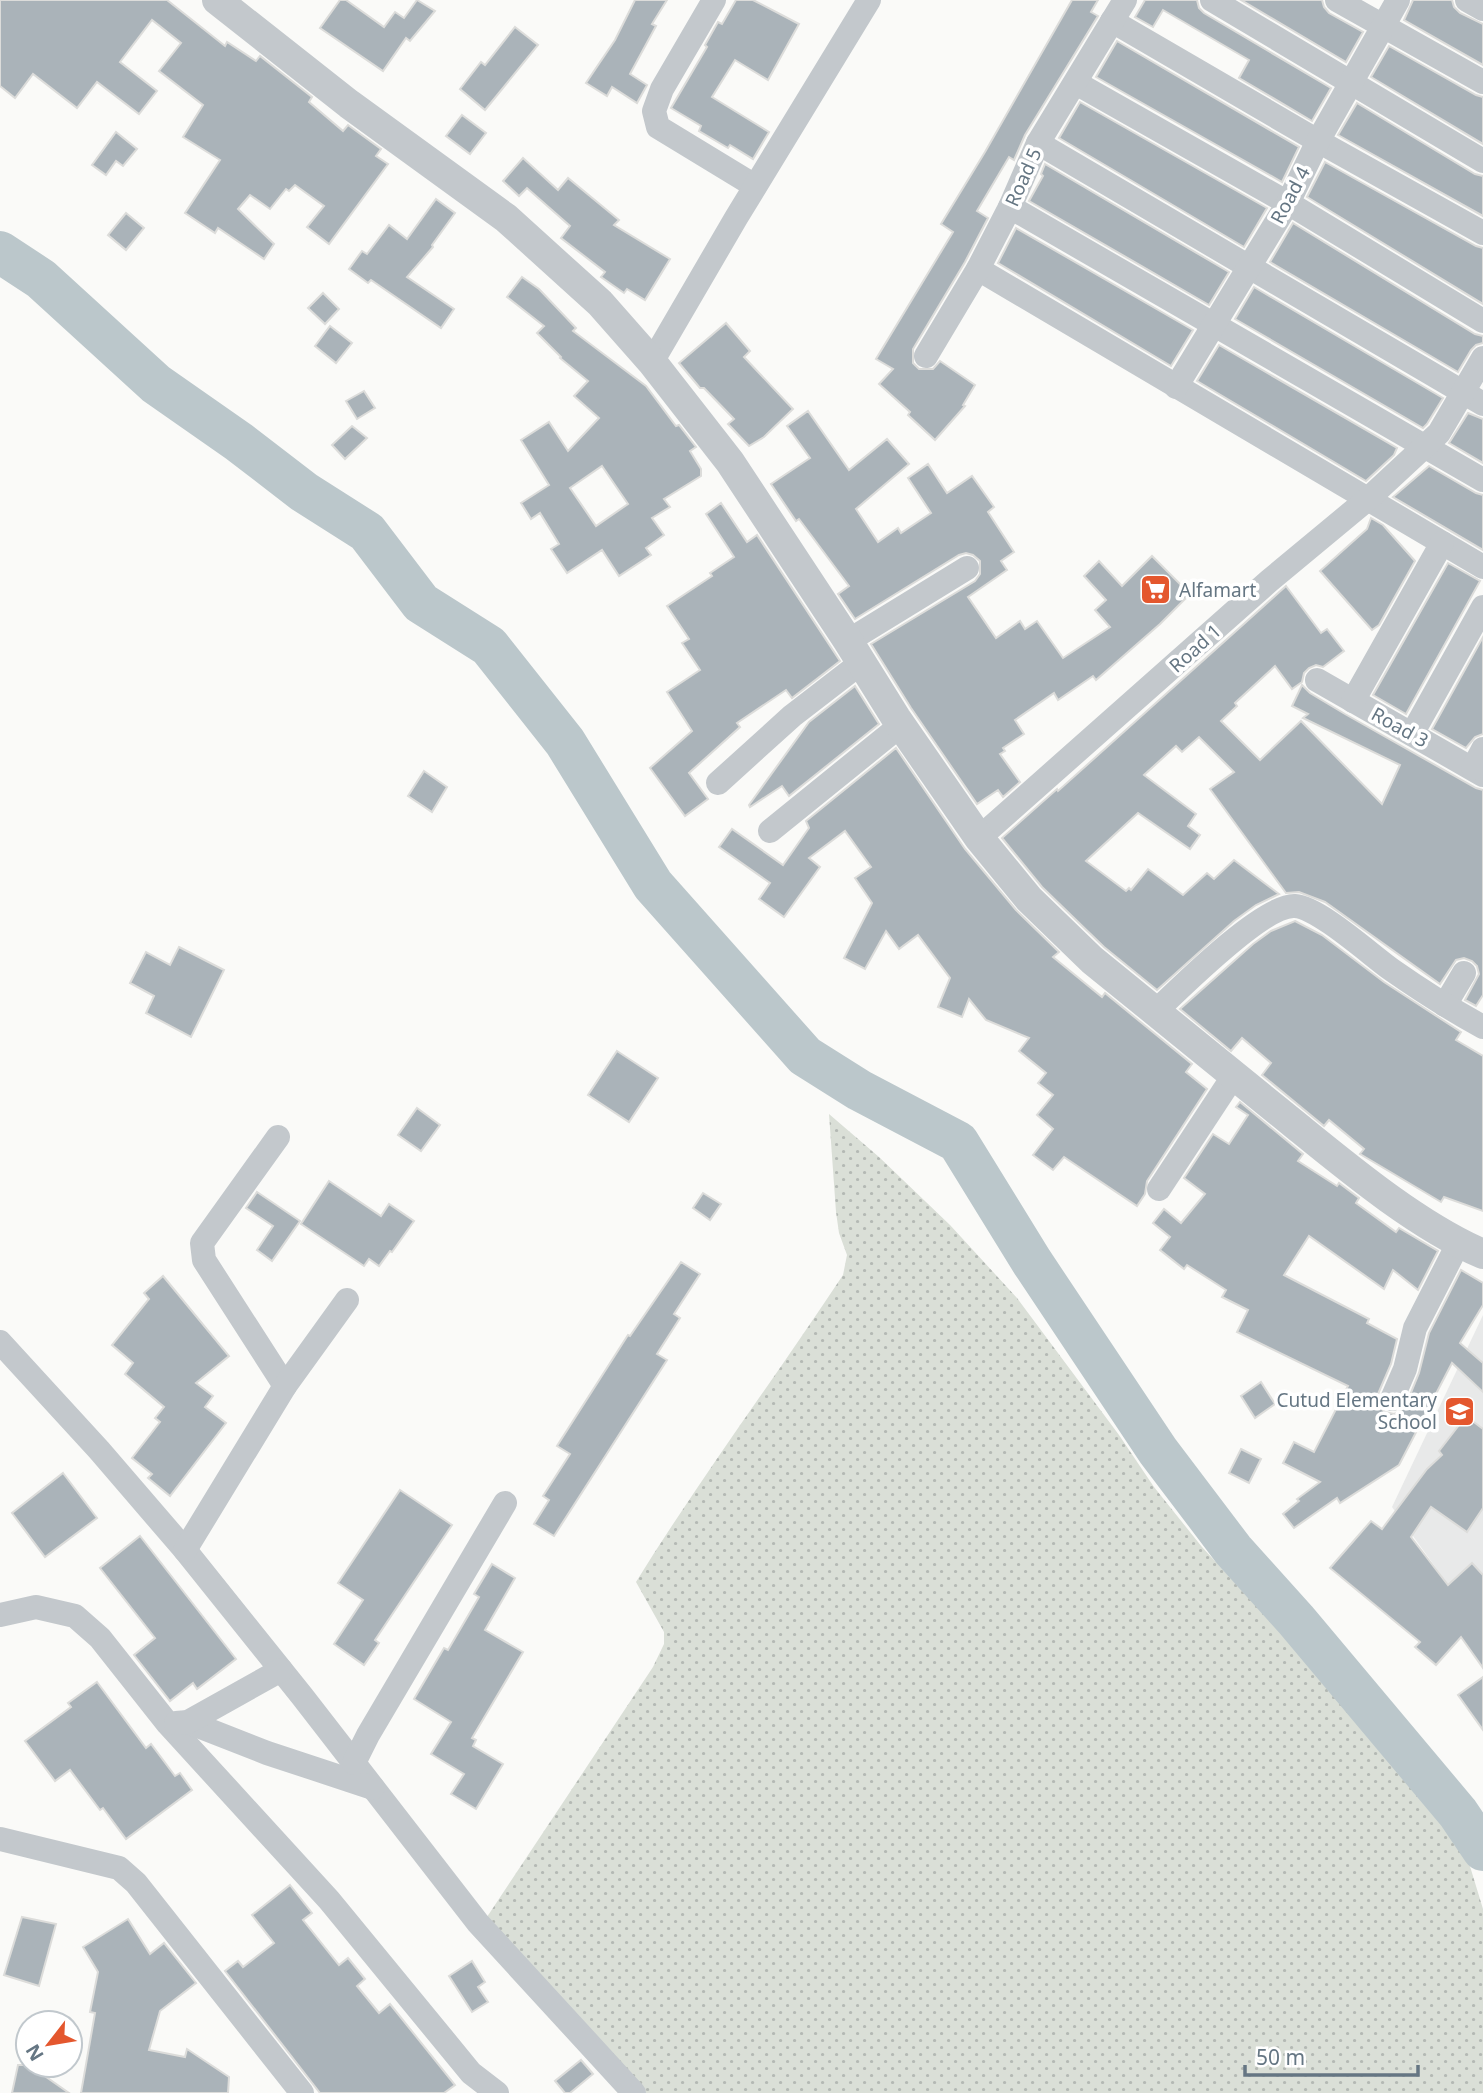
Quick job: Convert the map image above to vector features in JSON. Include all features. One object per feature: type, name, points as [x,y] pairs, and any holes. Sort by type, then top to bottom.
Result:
[{"type":"street","points":[[217,0],[331,90],[506,218],[600,303],[652,362],[730,462],[901,725],[979,838],[1029,899],[1058,928],[1092,960],[1349,1168],[1471,1249],[1415,1328],[1405,1369],[1392,1399]]},
{"type":"street","points":[[714,0],[662,89],[654,111],[658,127],[755,186]]},
{"type":"street","points":[[652,362],[755,186],[869,0]]},
{"type":"street","name":"Road 5","points":[[926,356],[978,269],[1010,207],[1038,143],[1125,0]]},
{"type":"street","points":[[1212,0],[1483,161]]},
{"type":"street","points":[[1337,0],[1483,82]]},
{"type":"street","name":"Road 4","points":[[1176,387],[1288,202],[1318,141],[1398,0]]},
{"type":"street","points":[[1466,0],[1483,9]]},
{"type":"street","points":[[1112,21],[1483,233]]},
{"type":"street","points":[[1076,83],[1288,202],[1483,321]]},
{"type":"street","points":[[1038,143],[1247,268],[1473,398]]},
{"type":"street","points":[[1010,207],[1483,480]]},
{"type":"street","points":[[978,269],[1483,567]]},
{"type":"street","name":"Road 1","points":[[979,838],[1439,433],[1473,398],[1483,358]]},
{"type":"street","points":[[1353,701],[1443,543]]},
{"type":"street","points":[[718,783],[792,716],[855,652],[967,568]]},
{"type":"street","points":[[1412,734],[1483,607]]},
{"type":"street","name":"Road 3","points":[[1317,680],[1412,734],[1479,764]]},
{"type":"street","points":[[770,831],[901,725]]},
{"type":"street","points":[[1156,1011],[1202,967],[1250,928],[1284,908],[1296,906],[1314,912],[1393,971],[1483,1027]]},
{"type":"street","points":[[1444,1005],[1464,972]]},
{"type":"street","points":[[1159,1189],[1234,1075]]},
{"type":"street","points":[[278,1137],[202,1243],[204,1261],[285,1386]]},
{"type":"street","points":[[185,1550],[285,1386],[347,1300]]},
{"type":"street","points":[[0,1342],[99,1450],[185,1550],[478,1923],[634,2093]]},
{"type":"street","points":[[354,1763],[505,1503]]},
{"type":"street","points":[[0,1615],[36,1608],[75,1616],[100,1638],[178,1723],[330,1900],[471,2073],[497,2093]]},
{"type":"street","points":[[178,1723],[281,1670]]},
{"type":"street","points":[[178,1723],[373,1788]]},
{"type":"street","points":[[0,1839],[118,1868],[167,1921],[302,2093]]},
{"type":"shaded area","points":[[829,1114],[879,1157],[950,1225],[1017,1298],[1119,1435],[1154,1487],[1202,1547],[1436,1801],[1462,1840],[1483,1909],[1483,2093],[627,2093],[483,1923],[653,1667],[664,1644],[664,1632],[636,1582],[686,1504],[843,1275],[847,1255],[839,1233],[836,1212]]},
{"type":"shaded area","name":"Cutud Elementary School","points":[[1483,1315],[1483,1633],[1392,1507]]},
{"type":"building","points":[[0,0],[167,0],[225,46],[227,42],[256,61],[260,56],[312,97],[309,102],[343,131],[348,125],[381,149],[376,156],[388,164],[329,244],[307,227],[324,206],[295,185],[289,191],[286,189],[270,209],[250,195],[238,209],[274,244],[264,259],[218,228],[215,233],[185,213],[220,160],[183,137],[203,105],[159,71],[181,43],[152,20],[120,62],[157,91],[139,114],[97,82],[77,108],[33,74],[15,98],[0,86]]},
{"type":"building","points":[[340,0],[346,0],[384,27],[395,12],[404,18],[417,0],[435,11],[410,41],[406,38],[383,71],[320,28]]},
{"type":"building","points":[[635,0],[667,0],[652,24],[656,26],[630,74],[647,85],[637,103],[612,87],[607,96],[586,83],[615,40]]},
{"type":"building","points":[[736,0],[753,0],[799,24],[768,80],[735,60],[712,97],[769,132],[753,159],[699,131],[701,126],[671,108],[707,47],[705,45],[718,22],[722,24]]},
{"type":"building","points":[[1072,0],[1098,0],[1091,12],[1098,16],[1025,135],[1014,160],[1009,157],[977,211],[988,218],[913,349],[913,363],[919,369],[933,369],[940,361],[975,385],[963,405],[965,406],[935,440],[908,415],[910,412],[879,384],[893,369],[876,359],[953,232],[941,224]]},
{"type":"building","points":[[1145,0],[1197,0],[1204,13],[1331,88],[1312,121],[1239,78],[1249,60],[1163,10],[1153,27],[1135,17]]},
{"type":"building","points":[[1241,0],[1322,0],[1329,13],[1363,32],[1346,62]]},
{"type":"building","points":[[1413,0],[1452,0],[1460,13],[1483,24],[1483,65],[1404,20]]},
{"type":"building","points":[[515,27],[538,45],[485,110],[460,89],[481,62],[485,65]]},
{"type":"building","points":[[1117,41],[1299,147],[1282,182],[1096,77]]},
{"type":"building","points":[[1389,46],[1483,97],[1483,144],[1371,77]]},
{"type":"building","points":[[1080,102],[1267,208],[1244,247],[1059,138]]},
{"type":"building","points":[[1357,103],[1475,174],[1483,176],[1483,216],[1338,135]]},
{"type":"building","points":[[462,115],[486,133],[470,154],[446,136]]},
{"type":"building","points":[[116,132],[137,149],[123,166],[116,161],[106,175],[92,165]]},
{"type":"building","points":[[523,158],[558,190],[568,178],[619,220],[614,225],[670,259],[645,300],[627,289],[624,293],[601,277],[605,272],[561,238],[570,226],[527,188],[519,196],[503,181]]},
{"type":"building","points":[[1325,162],[1483,248],[1483,304],[1307,197]]},
{"type":"building","points":[[1045,164],[1229,272],[1209,305],[1029,201],[1043,176],[1041,174]]},
{"type":"building","points":[[436,199],[455,213],[433,247],[407,277],[454,309],[441,328],[371,280],[368,283],[349,269],[362,251],[367,254],[389,225],[407,239]]},
{"type":"building","points":[[126,213],[144,228],[126,250],[108,235]]},
{"type":"building","points":[[1293,223],[1475,334],[1483,336],[1483,343],[1471,350],[1458,372],[1270,262]]},
{"type":"building","points":[[1016,228],[1193,330],[1171,366],[998,263]]},
{"type":"building","points":[[522,277],[539,289],[576,328],[573,331],[646,386],[676,426],[679,425],[696,447],[690,451],[701,469],[701,476],[664,499],[670,507],[652,518],[664,535],[646,548],[651,555],[619,576],[602,550],[567,573],[551,549],[559,544],[540,513],[531,519],[521,503],[549,485],[521,440],[549,422],[568,451],[599,418],[574,396],[588,381],[560,358],[537,333],[544,326],[507,297]],"holes":[[[602,466],[628,504],[596,526],[570,488]]]},
{"type":"building","points":[[1254,287],[1443,398],[1427,424],[1423,428],[1235,319]]},
{"type":"building","points":[[323,293],[339,309],[325,324],[308,308]]},
{"type":"building","points":[[726,323],[750,351],[744,357],[793,409],[764,437],[749,446],[728,424],[734,419],[704,388],[700,388],[679,363]]},
{"type":"building","points":[[330,326],[352,343],[336,363],[315,346]]},
{"type":"building","points":[[1219,345],[1397,448],[1394,455],[1366,481],[1197,381]]},
{"type":"building","points":[[364,391],[375,408],[357,419],[346,401]]},
{"type":"building","points":[[808,411],[849,470],[887,439],[909,464],[856,509],[878,542],[898,528],[901,533],[931,513],[908,478],[928,464],[947,493],[972,476],[994,507],[988,512],[1014,552],[1001,561],[1007,570],[968,597],[996,638],[1020,621],[1025,629],[1037,621],[1063,658],[1110,627],[1095,610],[1106,600],[1084,576],[1099,561],[1122,586],[1152,556],[1190,594],[1096,680],[1093,676],[1058,700],[1054,693],[1015,720],[1024,734],[1003,748],[1005,751],[1000,754],[1020,782],[1003,797],[998,790],[977,804],[871,644],[975,581],[980,574],[980,561],[966,553],[959,555],[855,619],[838,594],[849,586],[799,519],[796,521],[771,484],[810,458],[787,426]]},
{"type":"building","points":[[1468,413],[1483,419],[1483,463],[1449,443]]},
{"type":"building","points":[[352,426],[367,438],[345,459],[332,445]]},
{"type":"building","points":[[1429,466],[1483,495],[1483,550],[1393,497]]},
{"type":"building","points":[[721,503],[747,542],[757,535],[840,661],[792,698],[786,690],[737,723],[740,727],[689,773],[708,799],[685,816],[650,768],[692,731],[667,692],[700,670],[682,643],[689,639],[667,606],[712,576],[710,573],[734,557],[706,514]]},
{"type":"building","points":[[1371,518],[1383,525],[1415,561],[1379,625],[1372,630],[1320,571],[1367,529]]},
{"type":"building","points":[[1448,563],[1480,581],[1406,714],[1373,695]]},
{"type":"building","points":[[1286,586],[1321,633],[1327,629],[1344,651],[1323,667],[1316,665],[1309,668],[1304,673],[1302,682],[1292,689],[1275,666],[1235,703],[1237,706],[1221,721],[1260,760],[1301,721],[1382,804],[1400,765],[1303,718],[1308,714],[1292,706],[1302,685],[1310,693],[1345,714],[1483,790],[1483,995],[1476,1006],[1465,1000],[1479,974],[1472,961],[1464,958],[1456,960],[1440,984],[1325,902],[1299,892],[1286,893],[1210,789],[1234,772],[1199,737],[1182,752],[1176,746],[1144,775],[1196,814],[1188,826],[1200,835],[1190,849],[1138,813],[1086,861],[1126,891],[1129,888],[1131,890],[1148,869],[1183,895],[1207,873],[1214,879],[1234,860],[1279,894],[1256,905],[1234,921],[1157,990],[1104,947],[1042,887],[1002,838]]},
{"type":"building","points":[[1483,637],[1483,734],[1475,737],[1466,748],[1432,729]]},
{"type":"building","points":[[855,686],[879,724],[789,796],[782,786],[750,807],[809,722]]},
{"type":"building","points":[[896,748],[965,849],[1016,910],[1059,952],[1053,957],[1102,997],[1105,993],[1192,1064],[1186,1072],[1207,1089],[1147,1181],[1145,1194],[1137,1206],[1064,1157],[1053,1170],[1033,1155],[1053,1129],[1037,1115],[1053,1095],[1038,1083],[1046,1073],[1019,1051],[1029,1038],[986,1020],[969,999],[962,1017],[938,1007],[950,978],[918,935],[899,949],[886,931],[865,969],[844,958],[872,903],[855,878],[871,867],[845,831],[809,858],[820,867],[784,917],[759,899],[770,883],[719,847],[732,829],[783,865],[809,828],[806,821]]},
{"type":"building","points":[[424,771],[447,787],[432,812],[408,796]]},
{"type":"building","points":[[1295,921],[1322,935],[1384,982],[1461,1032],[1456,1040],[1483,1056],[1483,1211],[1444,1197],[1441,1202],[1360,1154],[1364,1149],[1329,1120],[1324,1126],[1262,1075],[1271,1063],[1242,1038],[1231,1051],[1180,1009],[1253,944],[1271,931]]},
{"type":"building","points":[[179,947],[224,970],[191,1037],[146,1013],[154,996],[130,983],[146,952],[170,965]]},
{"type":"building","points":[[617,1051],[658,1078],[629,1122],[588,1095]]},
{"type":"building","points":[[1240,1102],[1303,1154],[1298,1161],[1337,1186],[1339,1183],[1359,1198],[1356,1203],[1396,1232],[1399,1228],[1438,1251],[1418,1290],[1393,1270],[1384,1289],[1309,1236],[1284,1275],[1369,1319],[1367,1323],[1397,1339],[1391,1364],[1378,1394],[1380,1407],[1385,1412],[1394,1414],[1406,1405],[1419,1373],[1429,1333],[1461,1270],[1483,1283],[1483,1305],[1460,1343],[1483,1363],[1483,1392],[1452,1363],[1399,1465],[1340,1503],[1337,1498],[1294,1528],[1283,1514],[1299,1501],[1297,1499],[1320,1482],[1283,1463],[1294,1442],[1314,1452],[1348,1386],[1237,1332],[1248,1310],[1222,1297],[1226,1290],[1187,1265],[1184,1269],[1160,1250],[1170,1237],[1153,1223],[1164,1209],[1181,1223],[1205,1194],[1184,1178],[1213,1134],[1229,1144],[1248,1115],[1236,1107]]},
{"type":"building","points":[[417,1108],[440,1125],[421,1151],[398,1135]]},
{"type":"building","points":[[329,1181],[381,1216],[389,1204],[414,1221],[379,1266],[369,1259],[364,1266],[301,1224]]},
{"type":"building","points":[[257,1192],[300,1221],[272,1261],[257,1250],[273,1226],[246,1208]]},
{"type":"building","points":[[703,1193],[721,1204],[710,1220],[693,1208]]},
{"type":"building","points":[[681,1262],[700,1274],[674,1314],[680,1318],[657,1354],[667,1360],[554,1536],[534,1524],[549,1500],[543,1496],[570,1454],[557,1446],[628,1335],[630,1336]]},
{"type":"building","points":[[163,1276],[229,1356],[196,1383],[213,1396],[205,1407],[226,1423],[170,1496],[148,1478],[152,1474],[132,1458],[160,1422],[155,1418],[164,1407],[125,1374],[133,1363],[112,1345],[149,1299],[144,1293]]},
{"type":"building","points":[[1261,1382],[1275,1404],[1255,1418],[1241,1396]]},
{"type":"building","points":[[1466,1416],[1483,1429],[1483,1508],[1467,1532],[1431,1507],[1411,1537],[1448,1585],[1472,1563],[1483,1575],[1483,1668],[1461,1637],[1436,1665],[1415,1647],[1420,1642],[1330,1568],[1371,1521],[1382,1529],[1427,1469],[1442,1455],[1439,1451]]},
{"type":"building","points":[[1241,1449],[1261,1459],[1249,1483],[1229,1473]]},
{"type":"building","points":[[63,1473],[97,1518],[45,1557],[12,1513]]},
{"type":"building","points":[[400,1490],[452,1525],[375,1640],[379,1643],[364,1665],[334,1644],[363,1600],[338,1583]]},
{"type":"building","points":[[140,1536],[236,1659],[197,1689],[193,1683],[170,1701],[134,1655],[155,1638],[100,1568]]},
{"type":"building","points":[[492,1564],[515,1578],[485,1630],[523,1652],[472,1738],[476,1740],[473,1746],[503,1764],[476,1809],[451,1794],[464,1774],[431,1754],[451,1722],[414,1699],[444,1648],[448,1650],[479,1597],[474,1594]]},
{"type":"building","points":[[1483,1677],[1483,1730],[1458,1695]]},
{"type":"building","points":[[97,1682],[146,1748],[151,1744],[175,1776],[180,1773],[192,1790],[126,1839],[70,1770],[55,1781],[25,1741],[71,1707],[68,1703]]},
{"type":"building","points":[[290,1885],[312,1913],[303,1920],[339,1965],[348,1958],[365,1979],[357,1986],[379,2013],[390,2004],[455,2085],[444,2093],[320,2093],[225,1971],[238,1961],[243,1967],[274,1943],[252,1915]]},
{"type":"building","points":[[22,1917],[56,1924],[39,1986],[4,1975]]},
{"type":"building","points":[[128,1919],[150,1954],[164,1943],[196,1983],[160,2011],[149,2050],[185,2057],[187,2049],[229,2077],[228,2093],[81,2093],[95,2013],[90,2012],[98,1972],[83,1947]]},
{"type":"building","points":[[472,1961],[485,1982],[478,1987],[488,2002],[472,2012],[449,1976]]},
{"type":"building","points":[[581,2060],[593,2074],[570,2093],[565,2093],[555,2081]]},
{"type":"building","points":[[15,2079],[49,2079],[69,2093],[12,2093]]},
{"type":"waterway","points":[[0,252],[41,279],[156,384],[304,492],[367,532],[421,603],[489,646],[565,742],[653,885],[805,1056],[859,1090],[958,1142],[1032,1262],[1158,1451],[1233,1550],[1296,1620],[1458,1813],[1483,1850]]},
{"type":"place","name":"Alfamart","points":[[1156,590]]},
{"type":"place","name":"Cutud Elementary School","points":[[1460,1411]]}]
